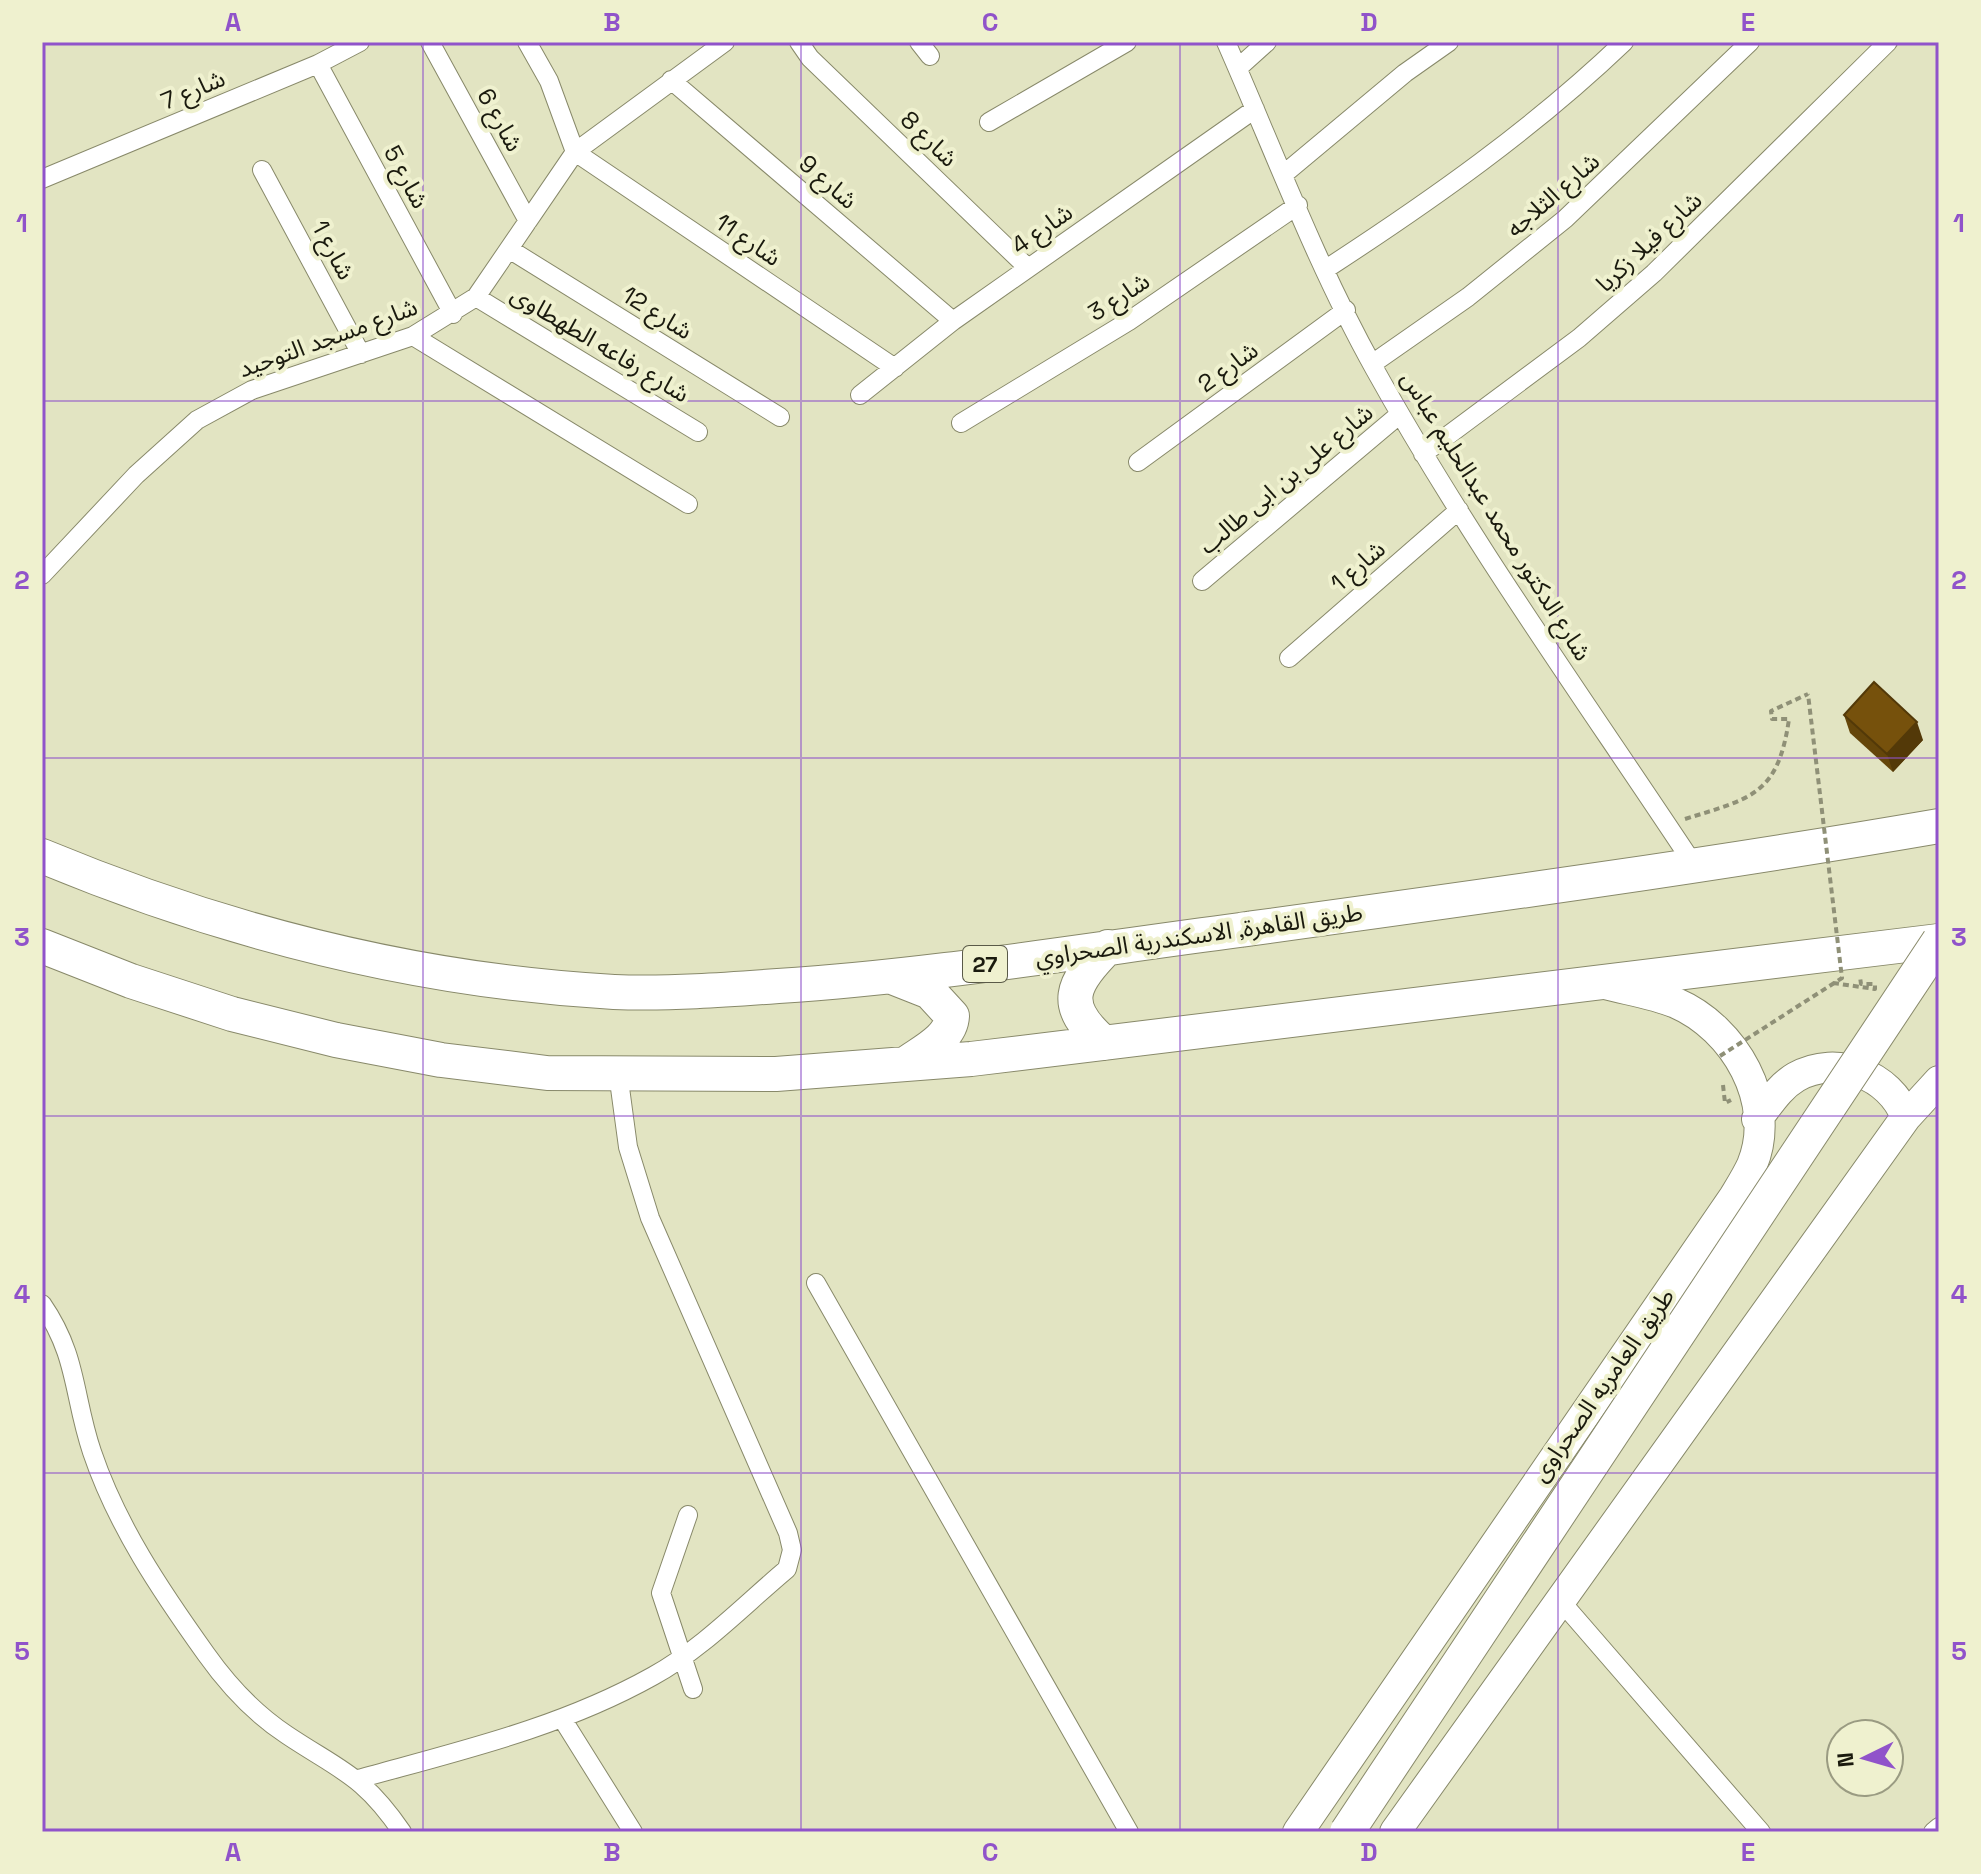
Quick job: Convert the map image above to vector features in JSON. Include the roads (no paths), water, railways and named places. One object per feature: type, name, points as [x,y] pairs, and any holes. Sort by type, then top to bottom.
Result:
[{"type":"highway","name":"طريق القاهرة, الاسكندرية الصحراوي","points":[[42,856],[136,895],[262,935],[379,963],[498,982],[618,992],[736,989],[892,977],[1696,868],[1939,826]]},
{"type":"highway","points":[[42,946],[131,981],[232,1014],[336,1040],[441,1060],[547,1073],[776,1074],[971,1059],[1939,941]]},
{"type":"highway","points":[[1347,1832],[1939,941]]},
{"type":"highway","points":[[1104,1043],[1083,1025],[1076,1009],[1075,991],[1081,974],[1108,947]]},
{"type":"highway","name":"27","points":[[892,977],[930,992],[952,1016],[952,1026],[940,1039],[906,1063]]},
{"type":"highway","name":"طريق العامريه الصحراوى","points":[[1298,1832],[1734,1197],[1752,1165],[1757,1146],[1757,1119],[1748,1072],[1735,1051],[1709,1024],[1674,1002],[1599,983]]},
{"type":"highway","points":[[1757,1119],[1779,1090],[1797,1076],[1838,1068],[1876,1079],[1893,1092],[1906,1117]]},
{"type":"highway","points":[[1395,1832],[1906,1117],[1939,1081]]},
{"type":"street","name":"شارع 7","points":[[42,179],[318,64],[360,42]]},
{"type":"street","name":"شارع 6","points":[[430,42],[528,221]]},
{"type":"street","points":[[527,42],[549,81],[575,152]]},
{"type":"street","name":"شارع مسجد التوحيد","points":[[42,575],[136,475],[197,420],[252,390],[413,336],[476,297],[575,152],[725,42]]},
{"type":"street","name":"شارع 8","points":[[799,42],[810,58],[1028,268]]},
{"type":"street","points":[[989,122],[1127,42]]},
{"type":"street","name":"شارع الدكتور محمد عبدالحليم عباس","points":[[1226,42],[1326,269],[1400,414],[1459,510],[1696,868]]},
{"type":"street","points":[[1238,68],[1267,42]]},
{"type":"street","points":[[1284,174],[1405,73],[1449,42]]},
{"type":"street","points":[[1326,269],[1434,198],[1513,140],[1624,42]]},
{"type":"street","name":"شارع الثلاجه","points":[[1372,364],[1468,297],[1565,219],[1750,42]]},
{"type":"street","name":"شارع فيلا زكريا","points":[[1423,454],[1557,356],[1654,273],[1881,44]]},
{"type":"street","name":"شارع 5","points":[[318,64],[453,314]]},
{"type":"street","name":"شارع 9","points":[[671,80],[953,321]]},
{"type":"street","name":"شارع 4","points":[[860,395],[953,321],[1255,109]]},
{"type":"street","name":"شارع 11","points":[[575,152],[895,368]]},
{"type":"street","name":"شارع 1","points":[[262,170],[361,354]]},
{"type":"street","name":"شارع 3","points":[[961,423],[1129,321],[1298,205]]},
{"type":"street","name":"شارع 12","points":[[509,249],[780,417]]},
{"type":"street","name":"شارع رفاعه الطهطاوى","points":[[476,297],[698,432]]},
{"type":"street","name":"شارع 2","points":[[1138,462],[1346,310]]},
{"type":"street","points":[[413,336],[688,504]]},
{"type":"street","name":"شارع على بن ابى طالب","points":[[1202,581],[1400,414]]},
{"type":"street","name":"شارع 1","points":[[1289,658],[1459,510]]},
{"type":"street","points":[[358,1779],[563,1720],[653,1676],[681,1657],[787,1569],[792,1550],[788,1533],[650,1218],[628,1147],[618,1073]]},
{"type":"street","points":[[1906,1117],[1939,1105]]},
{"type":"street","points":[[816,1283],[1129,1832]]},
{"type":"street","points":[[42,1304],[69,1350],[91,1450],[108,1493],[128,1535],[206,1655],[257,1712],[358,1779],[402,1832]]},
{"type":"street","points":[[688,1515],[661,1593],[693,1689]]},
{"type":"street","points":[[1559,1599],[1761,1832]]},
{"type":"street","points":[[563,1720],[633,1832]]},
{"type":"street","points":[[1933,1832],[1939,1827]]}]
